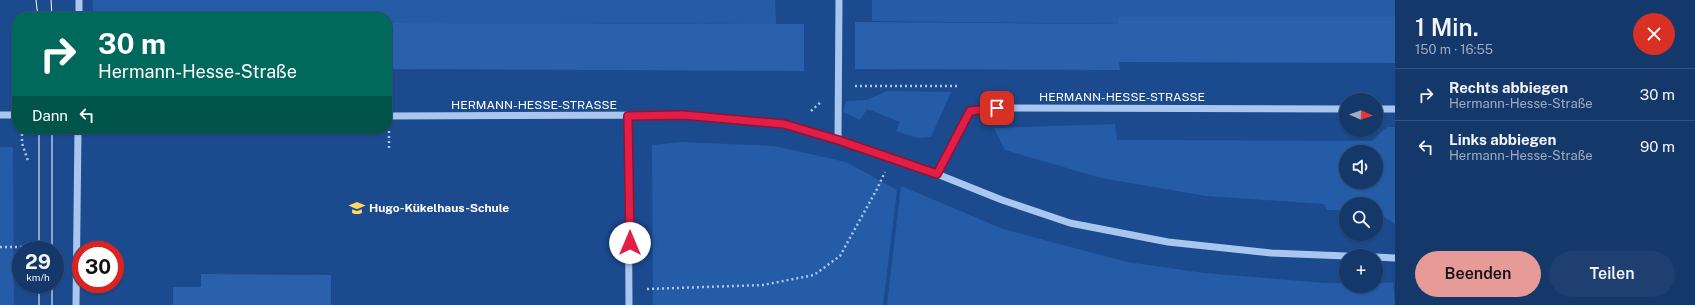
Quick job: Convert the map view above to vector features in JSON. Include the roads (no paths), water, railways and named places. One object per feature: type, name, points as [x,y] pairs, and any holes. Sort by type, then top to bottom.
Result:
[{"type":"street","points":[[79,12],[80,0]]},
{"type":"street","points":[[838,140],[839,0]]},
{"type":"street","name":"HERMANN-HESSE-STRASSE","points":[[937,174],[970,111],[997,108],[1339,109]]},
{"type":"street","points":[[1383,109],[1395,109]]},
{"type":"street","points":[[0,115],[12,115]]},
{"type":"street","name":"HERMANN-HESSE-STRASSE","points":[[392,116],[683,115],[784,124],[838,140],[937,174],[1002,200],[1070,223],[1168,242],[1271,253],[1339,256]]},
{"type":"street","points":[[628,116],[630,305]]},
{"type":"street","points":[[76,305],[78,134]]},
{"type":"street","points":[[1383,258],[1395,258]]},
{"type":"tram line","points":[[36,0],[37,12]]},
{"type":"tram line","points":[[51,0],[52,12]]},
{"type":"tram line","points":[[39,134],[39,241]]},
{"type":"tram line","points":[[52,134],[52,241]]},
{"type":"tram line","points":[[39,293],[39,305]]},
{"type":"tram line","points":[[52,293],[52,305]]},
{"type":"place","name":"Hugo-Kükelhaus-Schule","points":[[357,208]]}]
